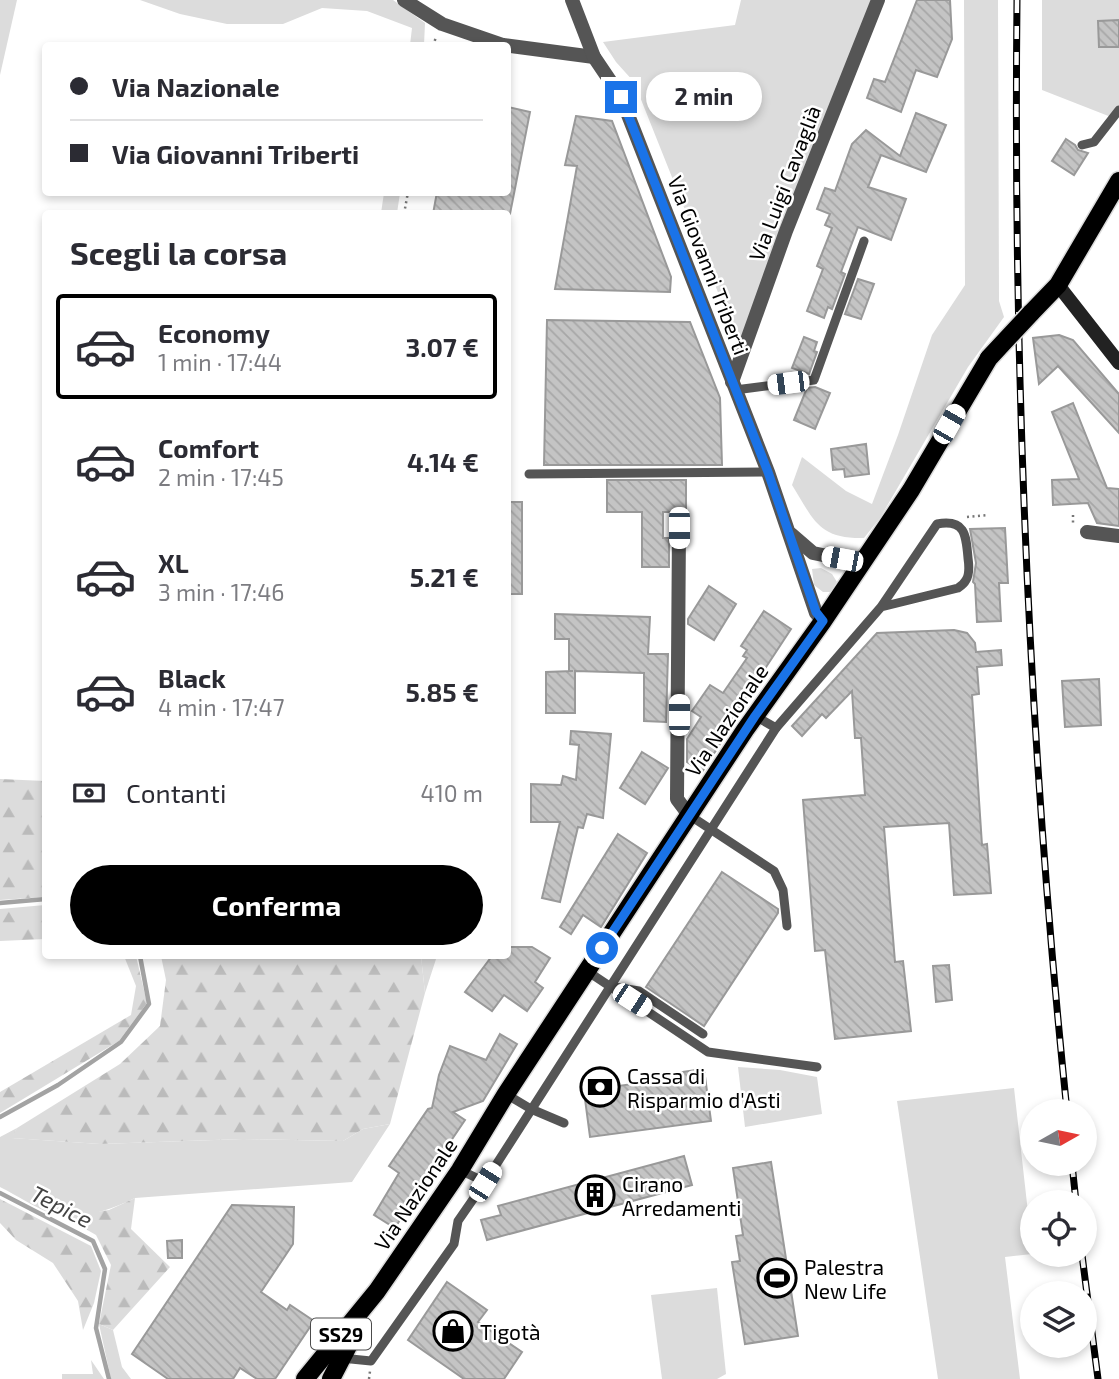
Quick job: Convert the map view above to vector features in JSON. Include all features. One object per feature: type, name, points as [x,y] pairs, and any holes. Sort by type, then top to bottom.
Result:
[{"type":"main road","name":"Via Nazionale","points":[[305,1379],[377,1291],[460,1170],[506,1094],[689,815],[911,490],[989,358],[1058,285],[1119,181]]},
{"type":"main road","name":"Via Nazionale","points":[[331,1379],[377,1291]]},
{"type":"street","points":[[404,0],[442,24],[494,42]]},
{"type":"street","name":"Via Giovanni Triberti","points":[[572,0],[594,57],[621,97],[768,472],[816,612],[823,621]]},
{"type":"street","name":"Via Luigi Cavaglià","points":[[734,386],[786,231],[878,0]]},
{"type":"street","points":[[511,46],[594,57]]},
{"type":"street","points":[[1058,285],[1119,363]]},
{"type":"street","points":[[679,528],[677,799],[689,815]]},
{"type":"street","points":[[1087,532],[1119,536]]},
{"type":"street","points":[[790,533],[813,553],[842,559],[865,558]]},
{"type":"lane","points":[[1082,145],[1094,142],[1119,110]]},
{"type":"lane","points":[[734,386],[814,380],[864,241]]},
{"type":"lane","points":[[529,474],[768,472]]},
{"type":"lane","points":[[341,1358],[371,1361],[454,1244],[458,1221],[776,728],[881,607],[937,524],[949,522],[959,526],[966,534],[969,567],[967,580],[958,588],[881,607]]},
{"type":"lane","points":[[755,716],[776,728]]},
{"type":"lane","points":[[689,815],[774,871],[783,890],[787,926]]},
{"type":"lane","points":[[587,971],[708,1052],[817,1067]]},
{"type":"lane","points":[[609,986],[639,991],[703,1034]]},
{"type":"lane","points":[[506,1094],[531,1109],[564,1123]]},
{"type":"lane","points":[[460,1170],[485,1182]]},
{"type":"path","points":[[969,515],[988,515]]},
{"type":"green space","points":[[0,0],[17,0],[0,75]]},
{"type":"green space","points":[[140,0],[393,0],[425,23],[424,42],[410,42],[412,28],[367,11],[322,8],[283,24],[227,24],[180,14]]},
{"type":"green space","points":[[741,0],[871,0],[739,345],[634,82],[603,42],[735,25]]},
{"type":"green space","points":[[964,0],[998,0],[999,301],[1004,317],[968,367],[880,518],[864,538],[836,535],[819,525],[792,485],[802,457],[846,491],[872,504],[932,335],[965,285]]},
{"type":"green space","points":[[1042,0],[1119,0],[1119,105],[1111,117],[1042,90]]},
{"type":"green space","points":[[384,196],[400,196],[397,210],[381,210]]},
{"type":"green space","points":[[821,568],[832,574],[837,582],[830,592],[823,592],[814,585],[812,569]]},
{"type":"green space","points":[[0,779],[42,781],[42,897],[0,900]]},
{"type":"green space","points":[[42,905],[42,939],[0,941],[0,909]]},
{"type":"green space","points":[[125,959],[137,959],[147,1003],[119,1041],[0,1113],[0,1092],[131,1015],[136,986]]},
{"type":"green space","points":[[162,959],[421,959],[425,993],[390,1124],[363,1129],[343,1141],[243,1139],[100,1144],[11,1138],[17,1128],[120,1064],[160,1026],[166,980]]},
{"type":"green space","points":[[421,959],[436,959],[425,993]]},
{"type":"green space","points":[[738,1067],[780,1070],[817,1077],[822,1114],[745,1127]]},
{"type":"green space","points":[[1014,1088],[1020,1141],[1020,1176],[1024,1176],[1025,1190],[1020,1190],[1020,1255],[1005,1257],[1020,1379],[938,1379],[897,1101]]},
{"type":"green space","points":[[390,1124],[352,1182],[135,1198],[102,1211],[66,1217],[41,1209],[0,1187],[0,1137],[17,1128],[12,1138],[100,1144],[243,1139],[343,1141],[363,1129]]},
{"type":"green space","points":[[135,1198],[131,1229],[170,1267],[113,1330],[99,1324],[111,1265],[96,1235],[65,1217],[109,1210]]},
{"type":"green space","points":[[0,1199],[91,1246],[101,1271],[94,1303],[83,1330],[78,1301],[53,1263],[16,1240],[0,1223]]},
{"type":"green space","points":[[717,1288],[726,1374],[717,1379],[662,1379],[651,1295]]},
{"type":"green space","points":[[99,1324],[113,1330],[122,1367],[131,1379],[111,1379]]},
{"type":"green space","points":[[91,1360],[104,1379],[62,1379],[62,1374],[93,1374]]},
{"type":"building","points":[[917,0],[950,0],[952,39],[937,77],[916,70],[901,112],[867,98],[874,79],[885,82]]},
{"type":"building","points":[[1119,20],[1119,47],[1099,47],[1098,21]]},
{"type":"building","points":[[511,108],[530,112],[511,210],[434,210],[436,196],[511,196]]},
{"type":"building","points":[[916,113],[946,125],[926,172],[881,155],[868,187],[906,199],[891,240],[858,227],[841,272],[845,274],[832,309],[828,307],[824,318],[807,311],[823,269],[817,266],[832,228],[825,225],[830,214],[817,209],[825,188],[835,191],[852,144],[866,130],[900,156]]},
{"type":"building","points":[[576,116],[612,121],[671,277],[670,292],[555,289],[577,166],[565,165]]},
{"type":"building","points":[[1066,139],[1078,150],[1088,153],[1074,175],[1052,161]]},
{"type":"building","points":[[858,279],[874,284],[861,319],[845,314]]},
{"type":"building","points":[[547,320],[690,322],[720,398],[722,465],[544,465]]},
{"type":"building","points":[[1059,335],[1073,340],[1119,394],[1119,433],[1058,366],[1039,384],[1033,338]]},
{"type":"building","points":[[804,337],[817,342],[814,351],[817,352],[809,374],[792,368]]},
{"type":"building","points":[[815,387],[830,393],[815,429],[794,420],[807,388]]},
{"type":"building","points":[[1073,403],[1107,488],[1119,489],[1119,526],[1097,523],[1088,503],[1053,505],[1052,480],[1079,479],[1052,412]]},
{"type":"building","points":[[866,444],[869,474],[845,477],[844,469],[833,470],[831,449]]},
{"type":"building","points":[[607,480],[686,480],[686,512],[663,512],[663,538],[669,538],[669,567],[642,567],[642,512],[607,512]]},
{"type":"building","points":[[511,502],[522,502],[522,594],[511,594]]},
{"type":"building","points":[[1005,528],[1008,583],[999,583],[1001,621],[977,622],[973,582],[976,563],[970,529]]},
{"type":"building","points":[[709,586],[736,604],[714,640],[688,624],[688,619]]},
{"type":"building","points":[[764,611],[791,629],[717,742],[720,744],[702,772],[687,762],[687,739],[701,717],[692,711],[710,685],[723,693],[747,658],[743,656],[747,650],[741,646]]},
{"type":"building","points":[[555,614],[650,617],[648,654],[668,654],[666,722],[644,721],[644,673],[575,671],[575,713],[546,713],[546,672],[573,671],[569,671],[569,639],[555,639]]},
{"type":"building","points":[[954,630],[967,633],[975,643],[976,652],[1001,650],[1002,665],[977,667],[979,694],[972,695],[982,845],[987,844],[991,893],[954,895],[949,823],[884,827],[895,962],[903,961],[911,1031],[835,1039],[825,950],[815,951],[803,800],[865,795],[861,738],[855,738],[852,691],[826,718],[822,714],[802,736],[792,726],[877,633]]},
{"type":"building","points":[[1099,679],[1101,725],[1065,727],[1062,681]]},
{"type":"building","points":[[571,731],[611,734],[603,818],[587,814],[583,828],[578,827],[560,902],[542,898],[560,822],[531,822],[531,784],[561,785],[563,776],[576,780],[579,745],[570,744]]},
{"type":"building","points":[[642,752],[668,768],[645,804],[620,788]]},
{"type":"building","points":[[618,834],[647,853],[601,927],[583,915],[571,934],[560,927]]},
{"type":"building","points":[[722,872],[778,909],[778,913],[704,1026],[646,987]]},
{"type":"building","points":[[511,947],[532,947],[550,958],[535,982],[543,988],[527,1011],[504,995],[492,1011],[465,992],[490,959],[511,959]]},
{"type":"building","points":[[949,965],[952,1000],[936,1002],[933,966]]},
{"type":"building","points":[[500,1034],[517,1044],[483,1101],[453,1112],[465,1120],[395,1228],[374,1215],[399,1173],[389,1166],[428,1109],[432,1108],[439,1075],[450,1046],[486,1060]]},
{"type":"building","points":[[704,1069],[711,1121],[590,1137],[583,1084],[610,1081],[611,1087],[655,1081],[654,1076]]},
{"type":"building","name":"Cirano Arredamenti","points":[[684,1156],[692,1185],[487,1240],[481,1220],[501,1215],[498,1206]]},
{"type":"building","points":[[771,1162],[798,1336],[745,1344],[732,1262],[740,1261],[736,1236],[743,1235],[733,1168]]},
{"type":"building","points":[[232,1205],[294,1207],[293,1244],[261,1292],[287,1310],[290,1305],[314,1321],[275,1379],[257,1379],[240,1368],[233,1379],[168,1379],[132,1354]]},
{"type":"building","points":[[182,1240],[182,1258],[168,1258],[167,1241]]},
{"type":"building","name":"Tigotà","points":[[447,1282],[487,1310],[478,1322],[522,1352],[504,1379],[464,1379],[408,1340]]},
{"type":"waterway","name":"Tepice","points":[[0,903],[42,899]]},
{"type":"waterway","name":"Tepice","points":[[0,1117],[58,1085],[121,1042],[149,1004],[141,959]]},
{"type":"waterway","name":"Tepice","points":[[0,1193],[93,1241],[105,1269],[96,1328],[109,1379]]},
{"type":"railway","points":[[1017,0],[1018,278],[1026,556],[1043,834],[1066,1099]]},
{"type":"railway","points":[[1073,1176],[1075,1190]]},
{"type":"railway","points":[[1084,1267],[1098,1379]]},
{"type":"place","name":"Cassa di Risparmio d'Asti","points":[[600,1087]]},
{"type":"place","name":"Cirano Arredamenti","points":[[595,1195]]},
{"type":"place","name":"Palestra New Life","points":[[777,1278]]},
{"type":"place","name":"Tigotà","points":[[453,1331]]},
{"type":"route","points":[[602,948],[755,716],[823,621],[816,612],[768,472],[621,97]]}]
